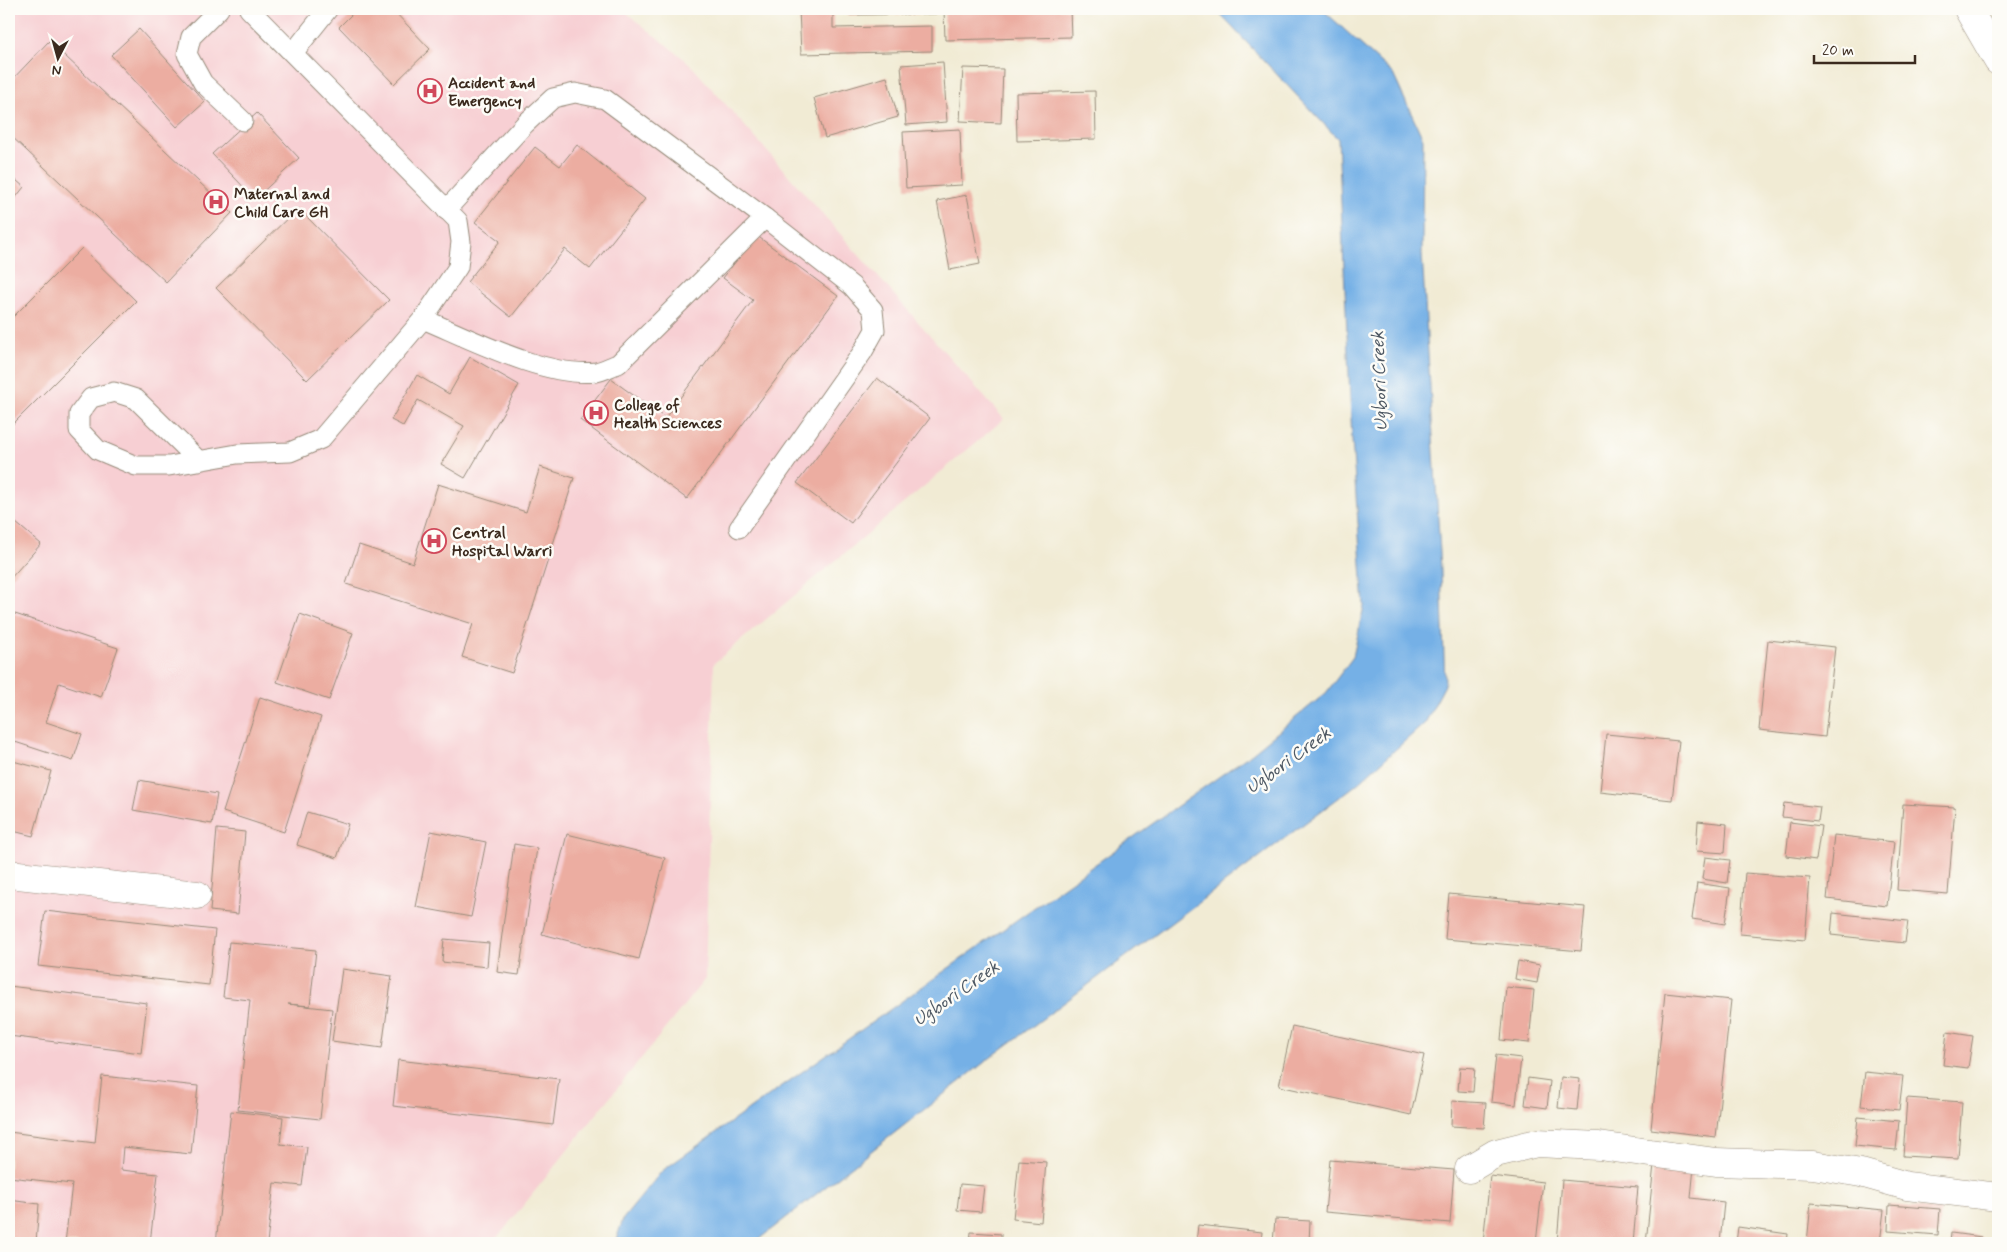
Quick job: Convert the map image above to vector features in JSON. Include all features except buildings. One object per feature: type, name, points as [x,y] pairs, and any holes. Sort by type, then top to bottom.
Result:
[{"type":"street","points":[[1968,9],[1998,61]]},
{"type":"street","points":[[9,874],[197,895]]},
{"type":"street","points":[[1469,1169],[1496,1153],[1537,1143],[1599,1146],[1716,1162],[1813,1165],[1862,1173],[1907,1186],[1998,1197]]},
{"type":"lane","points":[[219,9],[192,37],[187,54],[203,83],[243,121]]},
{"type":"lane","points":[[199,461],[136,399],[114,392],[91,398],[79,414],[79,430],[98,450],[136,466],[169,466],[199,461],[237,454],[290,452],[321,439],[424,320],[458,267],[461,242],[458,221],[249,9]]},
{"type":"lane","points":[[293,53],[328,9]]},
{"type":"lane","points":[[446,210],[525,124],[553,98],[575,93],[605,99],[765,218],[852,286],[873,310],[875,330],[862,353],[739,528]]},
{"type":"lane","points":[[424,320],[529,362],[570,372],[598,372],[618,364],[765,218]]},
{"type":"shaded area","name":"Central Hospital Warri","points":[[9,9],[622,9],[689,63],[1004,419],[714,663],[705,979],[502,1232],[491,1243],[9,1243]]},
{"type":"water","name":"Ugbori Creek","points":[[1215,9],[1322,9],[1393,74],[1423,139],[1422,253],[1441,569],[1445,685],[1425,723],[1356,785],[990,1058],[754,1243],[615,1243],[623,1219],[662,1171],[1251,754],[1326,693],[1353,657],[1364,606],[1352,440],[1338,139]]},
{"type":"place","name":"Accident and Emergency","points":[[430,91]]},
{"type":"place","name":"Maternal and Child Care GH","points":[[216,202]]},
{"type":"place","name":"College of Health Sciences","points":[[596,413]]},
{"type":"place","name":"Central Hospital Warri","points":[[434,541]]}]
